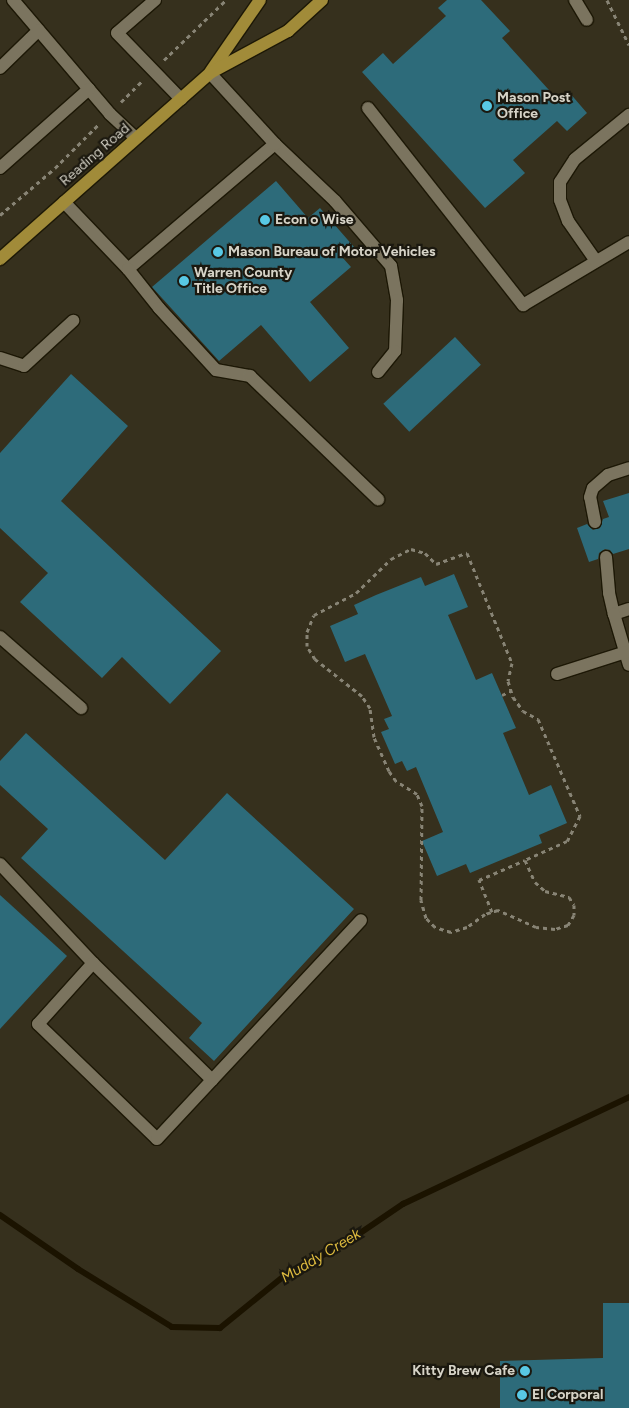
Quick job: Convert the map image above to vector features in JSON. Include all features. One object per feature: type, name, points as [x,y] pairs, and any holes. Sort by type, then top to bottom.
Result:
[{"type":"main road","name":"Reading Road","points":[[210,74],[260,0]]},
{"type":"main road","name":"Reading Road","points":[[0,258],[210,74],[288,31],[322,0]]},
{"type":"lane","points":[[13,0],[110,114],[136,138]]},
{"type":"lane","points":[[155,0],[118,33],[181,99]]},
{"type":"lane","points":[[575,0],[588,20]]},
{"type":"lane","points":[[0,68],[39,30]]},
{"type":"lane","points":[[210,74],[275,144],[334,201],[391,266],[397,300],[394,351],[378,372]]},
{"type":"lane","points":[[1,165],[89,89]]},
{"type":"lane","points":[[368,108],[523,305],[629,242]]},
{"type":"lane","points":[[596,261],[568,221],[560,200],[560,182],[575,159],[629,115]]},
{"type":"lane","points":[[128,269],[275,144]]},
{"type":"lane","points":[[64,202],[128,269],[159,308],[216,370],[250,376],[378,499]]},
{"type":"lane","points":[[0,358],[24,366],[73,321]]},
{"type":"lane","points":[[594,522],[590,497],[593,488],[608,476],[629,468]]},
{"type":"lane","points":[[557,674],[627,656],[609,593],[606,557]]},
{"type":"lane","points":[[614,614],[629,609]]},
{"type":"lane","points":[[0,637],[80,708]]},
{"type":"lane","points":[[0,864],[93,963],[212,1080]]},
{"type":"lane","points":[[93,963],[38,1024],[157,1138],[361,920]]},
{"type":"path","points":[[607,0],[629,45]]},
{"type":"path","points":[[492,912],[479,880],[567,841],[580,816],[538,719],[523,711],[511,691],[508,681],[512,663],[466,553],[436,564],[425,553],[411,549],[391,560],[356,592],[314,615],[306,632],[306,646],[315,659],[362,696],[370,708],[374,737],[389,771],[396,781],[417,794],[422,806],[421,900],[426,918],[435,927],[450,932],[467,927],[485,914],[492,912],[498,910],[536,927],[555,929],[568,925],[574,915],[574,905],[569,897],[544,891],[535,882],[525,860]]},
{"type":"path","points":[[502,695],[511,691]]},
{"type":"building","name":"Mason Post Office","points":[[447,0],[481,0],[510,31],[502,38],[558,100],[568,91],[587,113],[567,131],[557,121],[513,160],[525,173],[485,208],[362,72],[383,53],[393,64],[446,16],[438,8]]},
{"type":"building","points":[[276,181],[308,218],[320,208],[354,247],[342,257],[351,267],[310,302],[349,348],[310,382],[261,325],[219,361],[152,287]]},
{"type":"building","points":[[455,337],[481,365],[409,432],[383,404]]},
{"type":"building","points":[[71,374],[128,426],[61,501],[221,651],[170,704],[122,657],[102,678],[20,602],[48,573],[0,528],[0,453]]},
{"type":"building","points":[[629,493],[629,549],[613,554],[610,550],[605,549],[599,553],[598,559],[589,562],[577,528],[587,524],[593,530],[600,528],[603,519],[609,517],[603,501]]},
{"type":"building","points":[[454,574],[468,607],[448,615],[476,680],[492,673],[516,728],[503,733],[529,795],[551,785],[567,823],[539,835],[542,843],[470,873],[466,864],[437,876],[422,841],[443,832],[416,767],[407,771],[402,761],[395,764],[381,732],[389,729],[384,719],[392,716],[365,654],[345,662],[330,626],[358,614],[354,605],[376,595],[421,577],[425,586]]},
{"type":"building","points":[[26,733],[165,860],[227,793],[354,909],[214,1061],[189,1038],[202,1023],[21,858],[48,829],[0,785],[0,761]]},
{"type":"building","points":[[0,895],[67,956],[0,1029]]},
{"type":"building","points":[[603,1303],[629,1303],[629,1408],[500,1408],[500,1361],[603,1358]]},
{"type":"waterway","name":"Muddy Creek","points":[[0,1215],[78,1269],[172,1327],[220,1328],[284,1276],[347,1242],[403,1204],[629,1097]]},
{"type":"place","name":"Mason Post Office","points":[[487,106]]},
{"type":"place","name":"Econ o Wise","points":[[265,220]]},
{"type":"place","name":"Mason Bureau of Motor Vehicles","points":[[218,252]]},
{"type":"place","name":"Warren County Title Office","points":[[184,281]]},
{"type":"place","name":"Kitty Brew Cafe","points":[[525,1371]]},
{"type":"place","name":"El Corporal","points":[[522,1395]]}]
